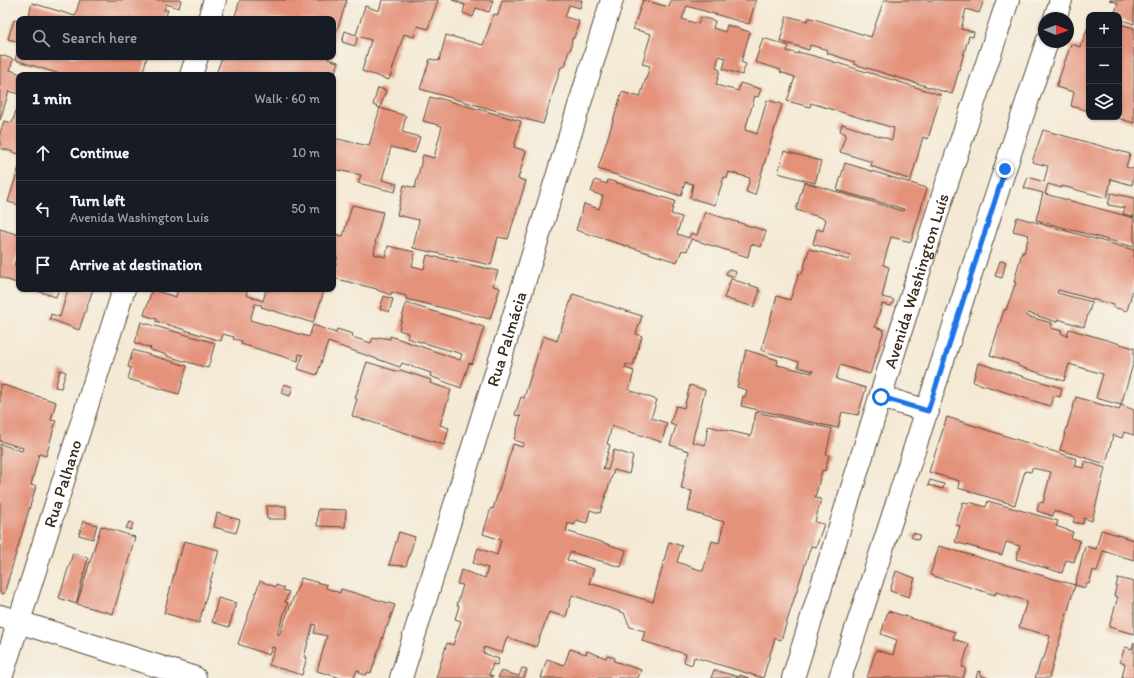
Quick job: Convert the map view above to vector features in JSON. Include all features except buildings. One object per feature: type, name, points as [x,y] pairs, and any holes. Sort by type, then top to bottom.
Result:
[{"type":"street","points":[[210,16],[215,0]]},
{"type":"street","name":"Rua Palmácia","points":[[401,678],[612,0]]},
{"type":"street","name":"Avenida Washington Luís","points":[[793,678],[941,201],[1008,0]]},
{"type":"street","points":[[1057,12],[1061,0]]},
{"type":"street","points":[[840,678],[1045,48]]},
{"type":"street","points":[[192,72],[196,60]]},
{"type":"street","name":"Rua Palhano","points":[[1,678],[9,619],[123,292]]},
{"type":"street","points":[[881,397],[928,411]]},
{"type":"street","points":[[9,619],[195,678]]},
{"type":"route","points":[[881,397],[928,411],[1005,169]]}]
